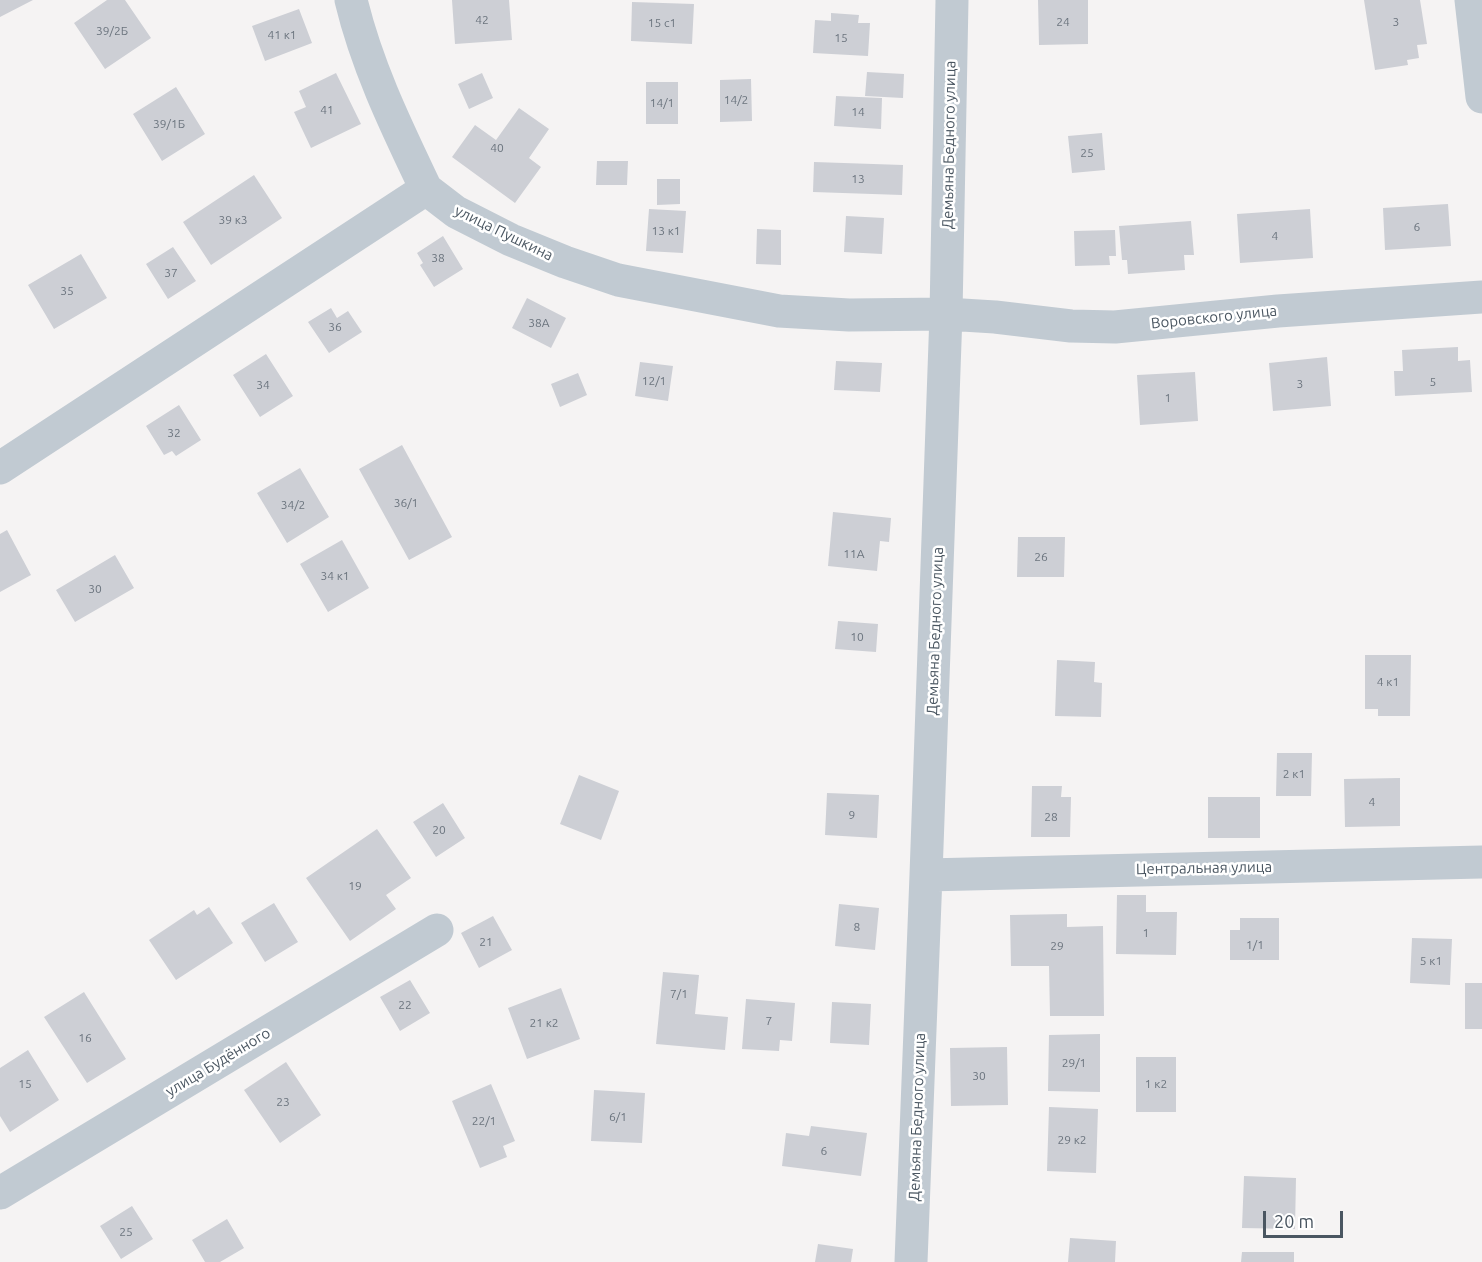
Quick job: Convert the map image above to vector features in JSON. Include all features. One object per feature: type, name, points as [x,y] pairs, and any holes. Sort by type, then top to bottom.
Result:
[{"type":"street","points":[[0,468],[426,189],[378,85],[362,41],[351,0]]},
{"type":"street","name":"Демьяна Бедного улица","points":[[911,1262],[945,314],[952,0]]},
{"type":"street","points":[[1471,0],[1482,97]]},
{"type":"street","name":"улица Пушкина","points":[[426,189],[456,212],[511,240],[618,280],[779,311],[849,315],[945,314]]},
{"type":"street","name":"Воровского улица","points":[[945,314],[1071,326],[1115,327],[1278,311],[1482,297]]},
{"type":"street","name":"Центральная улица","points":[[926,874],[1482,862]]},
{"type":"street","name":"улица Будённого","points":[[0,1194],[437,930]]},
{"type":"building","points":[[0,0],[33,0],[0,17]]},
{"type":"building","points":[[107,0],[125,0],[151,38],[105,69],[74,23]]},
{"type":"building","points":[[452,0],[509,0],[512,40],[455,44]]},
{"type":"building","points":[[1038,0],[1088,0],[1088,44],[1039,45]]},
{"type":"building","points":[[1364,0],[1420,0],[1427,44],[1417,45],[1419,58],[1407,60],[1408,65],[1375,70]]},
{"type":"building","points":[[632,2],[694,4],[692,44],[631,41]]},
{"type":"building","points":[[299,9],[312,43],[265,61],[252,26]]},
{"type":"building","points":[[831,13],[859,15],[858,23],[870,23],[868,56],[813,53],[815,20],[831,21]]},
{"type":"building","points":[[867,72],[904,74],[903,98],[865,96]]},
{"type":"building","points":[[336,73],[361,124],[311,148],[294,112],[306,107],[299,91]]},
{"type":"building","points":[[482,73],[493,98],[469,109],[458,84]]},
{"type":"building","points":[[751,79],[752,121],[720,122],[720,80]]},
{"type":"building","points":[[646,82],[678,82],[678,124],[646,124]]},
{"type":"building","points":[[176,87],[205,134],[162,161],[133,114]]},
{"type":"building","points":[[836,96],[882,98],[881,129],[834,126]]},
{"type":"building","points":[[519,108],[549,129],[529,158],[541,167],[515,203],[452,157],[475,125],[496,140]]},
{"type":"building","points":[[1102,133],[1105,170],[1072,173],[1068,136]]},
{"type":"building","points":[[597,161],[628,161],[627,185],[596,185]]},
{"type":"building","points":[[814,162],[903,165],[902,195],[813,192]]},
{"type":"building","points":[[254,175],[282,218],[211,265],[183,222]]},
{"type":"building","points":[[657,179],[680,179],[680,204],[657,205]]},
{"type":"building","points":[[1448,204],[1451,246],[1385,250],[1383,208]]},
{"type":"building","points":[[649,209],[686,211],[683,253],[646,251]]},
{"type":"building","points":[[1310,209],[1313,258],[1240,263],[1237,214]]},
{"type":"building","points":[[846,216],[884,218],[882,254],[844,252]]},
{"type":"building","points":[[1191,221],[1194,255],[1184,255],[1185,270],[1128,274],[1127,260],[1122,260],[1119,226]]},
{"type":"building","points":[[757,229],[781,230],[781,265],[756,264]]},
{"type":"building","points":[[1115,230],[1116,256],[1109,256],[1110,265],[1075,266],[1074,231]]},
{"type":"building","points":[[443,236],[463,269],[434,287],[420,265],[423,263],[417,253]]},
{"type":"building","points":[[173,247],[196,281],[168,299],[146,264]]},
{"type":"building","points":[[81,254],[107,298],[54,329],[28,285]]},
{"type":"building","points":[[527,298],[566,318],[551,348],[512,328]]},
{"type":"building","points":[[331,308],[337,318],[348,311],[362,332],[329,353],[308,322]]},
{"type":"building","points":[[1458,347],[1458,361],[1470,360],[1472,392],[1395,396],[1394,371],[1403,371],[1402,350]]},
{"type":"building","points":[[266,354],[293,396],[260,417],[233,375]]},
{"type":"building","points":[[1327,357],[1331,406],[1273,411],[1269,363]]},
{"type":"building","points":[[836,361],[882,363],[880,392],[834,390]]},
{"type":"building","points":[[640,362],[673,366],[668,401],[635,396]]},
{"type":"building","points":[[1195,372],[1198,421],[1140,425],[1137,375]]},
{"type":"building","points":[[578,373],[587,395],[560,407],[551,384]]},
{"type":"building","points":[[179,405],[201,440],[176,456],[172,451],[164,455],[146,426]]},
{"type":"building","points":[[402,445],[452,537],[409,560],[359,469]]},
{"type":"building","points":[[300,468],[329,517],[287,543],[257,493]]},
{"type":"building","points":[[833,512],[891,518],[889,542],[880,541],[877,571],[828,566]]},
{"type":"building","points":[[7,530],[31,575],[0,592],[0,534]]},
{"type":"building","points":[[1018,537],[1065,537],[1064,577],[1017,577]]},
{"type":"building","points":[[342,540],[369,588],[328,612],[300,564]]},
{"type":"building","points":[[115,555],[134,588],[75,622],[56,590]]},
{"type":"building","points":[[838,621],[878,624],[876,652],[835,649]]},
{"type":"building","points":[[1365,655],[1411,655],[1410,716],[1378,716],[1378,709],[1365,709]]},
{"type":"building","points":[[1057,660],[1095,662],[1094,682],[1102,683],[1101,717],[1055,716]]},
{"type":"building","points":[[1277,753],[1312,753],[1311,796],[1276,796]]},
{"type":"building","points":[[579,775],[619,791],[601,840],[560,824]]},
{"type":"building","points":[[1400,778],[1400,826],[1345,827],[1344,779]]},
{"type":"building","points":[[1032,786],[1062,786],[1061,797],[1071,797],[1070,837],[1031,837]]},
{"type":"building","points":[[827,793],[879,795],[877,838],[825,835]]},
{"type":"building","points":[[1208,797],[1260,797],[1260,838],[1208,838]]},
{"type":"building","points":[[443,803],[465,838],[436,857],[413,822]]},
{"type":"building","points":[[377,829],[411,878],[386,895],[396,909],[350,941],[306,878]]},
{"type":"building","points":[[1117,895],[1146,895],[1146,912],[1177,912],[1176,955],[1116,954]]},
{"type":"building","points":[[274,903],[298,942],[265,962],[241,923]]},
{"type":"building","points":[[839,904],[879,908],[875,950],[835,946]]},
{"type":"building","points":[[209,907],[233,943],[176,980],[149,940],[194,910],[197,915]]},
{"type":"building","points":[[1067,914],[1067,927],[1103,926],[1104,1016],[1050,1016],[1049,966],[1011,966],[1010,915]]},
{"type":"building","points":[[493,916],[512,950],[479,968],[461,933]]},
{"type":"building","points":[[1240,918],[1279,918],[1279,960],[1230,960],[1230,930],[1240,930]]},
{"type":"building","points":[[1412,938],[1452,939],[1450,985],[1410,983]]},
{"type":"building","points":[[663,972],[699,975],[695,1014],[728,1017],[725,1050],[656,1044]]},
{"type":"building","points":[[410,980],[430,1013],[400,1031],[380,997]]},
{"type":"building","points":[[1465,983],[1482,983],[1482,1029],[1465,1029]]},
{"type":"building","points":[[561,988],[580,1039],[527,1059],[508,1008]]},
{"type":"building","points":[[84,992],[126,1059],[87,1083],[44,1017]]},
{"type":"building","points":[[746,999],[795,1003],[792,1041],[780,1040],[779,1051],[742,1049]]},
{"type":"building","points":[[832,1002],[871,1004],[869,1045],[830,1043]]},
{"type":"building","points":[[1100,1034],[1100,1092],[1048,1091],[1049,1035]]},
{"type":"building","points":[[1007,1047],[1008,1105],[951,1106],[950,1048]]},
{"type":"building","points":[[28,1050],[59,1100],[10,1132],[0,1116],[0,1068]]},
{"type":"building","points":[[1136,1057],[1176,1057],[1176,1112],[1136,1112]]},
{"type":"building","points":[[286,1062],[321,1115],[280,1143],[244,1090]]},
{"type":"building","points":[[491,1084],[515,1141],[503,1146],[507,1157],[480,1168],[452,1101]]},
{"type":"building","points":[[594,1090],[645,1093],[642,1143],[591,1141]]},
{"type":"building","points":[[1049,1107],[1098,1109],[1096,1173],[1047,1171]]},
{"type":"building","points":[[811,1126],[867,1133],[861,1176],[782,1166],[786,1133],[809,1136]]},
{"type":"building","points":[[1244,1176],[1296,1178],[1295,1229],[1242,1228]]},
{"type":"building","points":[[132,1206],[153,1239],[121,1259],[100,1226]]},
{"type":"building","points":[[227,1219],[244,1248],[220,1262],[205,1262],[192,1240]]},
{"type":"building","points":[[1070,1238],[1116,1241],[1115,1262],[1068,1262]]},
{"type":"building","points":[[818,1244],[853,1249],[851,1262],[815,1262]]},
{"type":"building","points":[[1242,1252],[1294,1252],[1294,1262],[1241,1262]]}]
